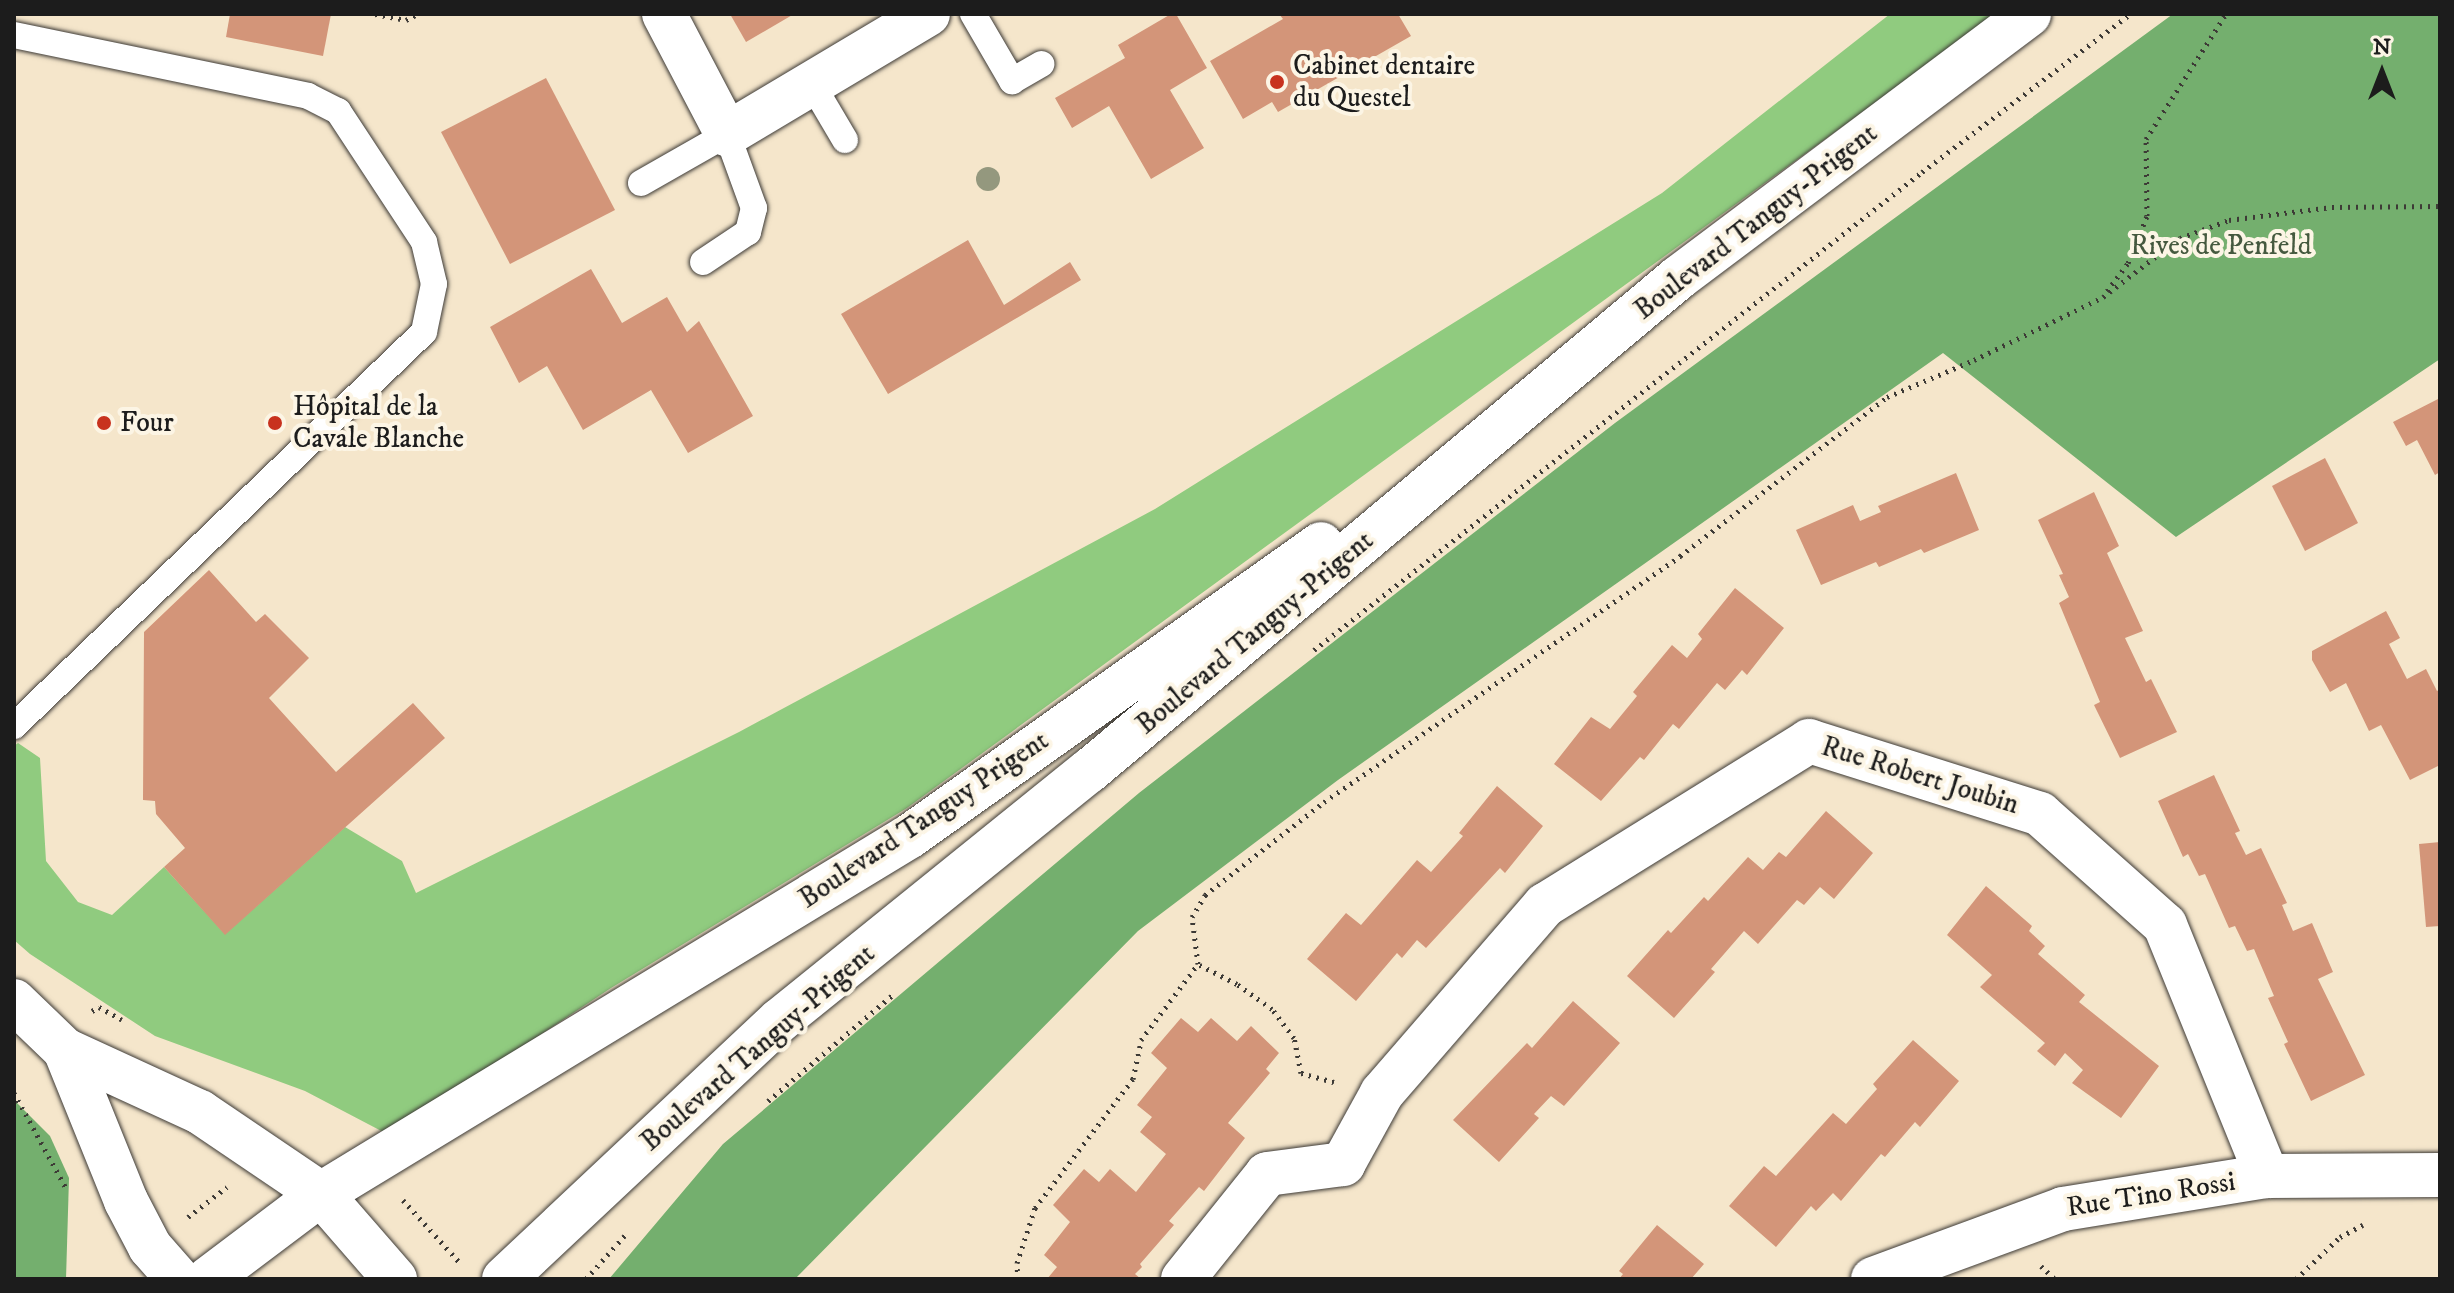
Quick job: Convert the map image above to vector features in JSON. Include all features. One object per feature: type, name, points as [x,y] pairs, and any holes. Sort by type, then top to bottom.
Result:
[{"type":"main road","points":[[664,14],[727,134],[928,14]]},
{"type":"main road","name":"Boulevard Tanguy-Prigent","points":[[504,1279],[780,1020],[1101,761],[1597,349],[1678,278],[2029,14]]},
{"type":"main road","name":"Boulevard Tanguy Prigent","points":[[321,1194],[910,836],[1597,349]]},
{"type":"main road","name":"Rue Robert Joubin","points":[[1183,1279],[1267,1174],[1343,1164],[1382,1093],[1545,905],[1809,741],[2040,814],[2165,925],[2267,1176]]},
{"type":"main road","points":[[14,1001],[65,1050],[200,1112],[321,1194],[395,1279]]},
{"type":"main road","points":[[65,1050],[126,1201],[150,1247],[178,1279]]},
{"type":"main road","name":"Rue Tino Rossi","points":[[1873,1279],[2063,1209],[2267,1176],[2440,1175]]},
{"type":"main road","points":[[208,1279],[321,1194]]},
{"type":"lane","points":[[973,14],[1012,81],[1042,64]]},
{"type":"lane","points":[[14,35],[308,96],[338,111],[424,242],[434,284],[424,332],[14,726]]},
{"type":"lane","points":[[812,84],[845,140]]},
{"type":"lane","points":[[641,183],[727,134],[754,208],[748,232],[703,262]]},
{"type":"path","points":[[375,14],[406,20],[418,14]]},
{"type":"path","points":[[1305,656],[1910,182],[2130,14]]},
{"type":"path","points":[[2103,297],[2128,263],[2147,216],[2146,139],[2226,14]]},
{"type":"path","points":[[1018,1279],[1017,1263],[1035,1208],[1133,1079],[1141,1040],[1198,964],[1192,917],[1205,895],[1324,802],[1680,556],[1887,397],[1974,360],[2103,297],[2180,238],[2229,220],[2332,207],[2440,206]]},
{"type":"path","points":[[1198,964],[1237,984],[1272,1009],[1294,1038],[1301,1073],[1382,1093]]},
{"type":"path","points":[[758,1109],[903,986]]},
{"type":"path","points":[[2296,1279],[2340,1237],[2365,1224]]},
{"type":"path","points":[[586,1279],[635,1225]]},
{"type":"green space","points":[[1890,14],[1997,14],[907,808],[611,988],[389,1135],[305,1091],[155,1036],[30,954],[14,940],[14,746],[18,743],[40,758],[46,861],[78,902],[112,915],[164,867],[225,934],[345,827],[402,861],[416,893],[739,732],[1155,509],[1662,193]]},
{"type":"green space","name":"Rives de Penfeld","points":[[2173,14],[2440,14],[2440,359],[2176,537],[1943,353],[1338,780],[1138,931],[795,1279],[609,1279],[723,1144],[1139,793],[1615,423]]},
{"type":"green space","points":[[14,1100],[50,1136],[69,1178],[66,1279],[14,1279]]},
{"type":"building","points":[[230,14],[331,14],[323,56],[226,37]]},
{"type":"building","points":[[730,14],[794,14],[746,42]]},
{"type":"building","points":[[1176,14],[1207,68],[1170,90],[1204,148],[1151,179],[1109,106],[1072,128],[1055,98],[1125,58],[1118,45]]},
{"type":"building","name":"Cabinet dentaire du Questel","points":[[1279,14],[1398,14],[1411,36],[1278,112],[1272,102],[1243,119],[1210,61],[1283,19]]},
{"type":"building","points":[[546,78],[615,210],[510,264],[441,132]]},
{"type":"building","points":[[968,240],[1004,305],[1070,262],[1081,280],[888,394],[841,314]]},
{"type":"building","points":[[591,269],[622,323],[667,297],[687,332],[699,321],[753,416],[688,453],[651,390],[583,430],[547,366],[519,383],[490,327]]},
{"type":"building","points":[[2440,398],[2440,472],[2435,475],[2417,440],[2406,446],[2393,422]]},
{"type":"building","points":[[2325,458],[2358,523],[2305,551],[2272,486]]},
{"type":"building","points":[[1956,473],[1979,530],[1924,553],[1921,549],[1879,567],[1876,562],[1821,585],[1796,530],[1853,505],[1860,521],[1881,512],[1878,506]]},
{"type":"building","points":[[2094,492],[2119,546],[2107,553],[2143,631],[2125,638],[2146,682],[2151,679],[2177,732],[2120,758],[2094,705],[2100,702],[2059,603],[2069,597],[2059,575],[2063,574],[2038,520]]},
{"type":"building","points":[[209,570],[256,622],[265,614],[309,658],[269,698],[336,772],[413,703],[445,738],[225,935],[164,867],[185,848],[156,814],[155,801],[143,800],[144,632]]},
{"type":"building","points":[[1735,588],[1784,628],[1747,675],[1742,670],[1725,690],[1717,683],[1679,729],[1673,724],[1644,760],[1640,757],[1601,801],[1554,764],[1591,717],[1610,729],[1637,696],[1633,692],[1672,645],[1687,658],[1702,639],[1698,634]]},
{"type":"building","points":[[2386,611],[2400,638],[2389,644],[2407,679],[2426,669],[2437,691],[2440,689],[2440,765],[2410,780],[2381,725],[2369,731],[2346,683],[2330,692],[2312,660],[2312,651]]},
{"type":"building","points":[[2214,775],[2240,831],[2235,833],[2246,855],[2261,848],[2287,903],[2282,905],[2293,931],[2312,923],[2333,972],[2318,979],[2365,1075],[2311,1101],[2284,1044],[2288,1042],[2268,998],[2274,996],[2254,949],[2247,951],[2235,926],[2229,928],[2205,874],[2199,876],[2188,854],[2183,857],[2158,801]]},
{"type":"building","points":[[1497,786],[1543,826],[1505,873],[1500,868],[1426,948],[1417,940],[1402,958],[1397,953],[1356,1001],[1307,959],[1346,913],[1361,925],[1417,860],[1431,872],[1463,836],[1459,833]]},
{"type":"building","points":[[1826,811],[1873,853],[1834,899],[1820,887],[1804,905],[1797,900],[1758,944],[1744,931],[1711,969],[1715,972],[1674,1018],[1627,976],[1668,930],[1671,933],[1704,897],[1708,901],[1748,857],[1763,870],[1779,852],[1786,857]]},
{"type":"building","points":[[2440,842],[2440,926],[2426,927],[2419,844]]},
{"type":"building","points":[[1986,886],[2032,926],[2029,931],[2045,946],[2038,954],[2085,995],[2079,1002],[2159,1066],[2121,1118],[2072,1083],[2083,1070],[2065,1053],[2055,1066],[2037,1051],[2045,1043],[1980,987],[1992,975],[1947,935]]},
{"type":"building","points":[[1573,1001],[1620,1043],[1564,1106],[1551,1096],[1534,1114],[1539,1118],[1499,1162],[1453,1120],[1527,1043],[1532,1048]]},
{"type":"building","points":[[1181,1018],[1198,1032],[1211,1018],[1237,1041],[1251,1026],[1279,1053],[1266,1069],[1270,1073],[1228,1123],[1245,1138],[1204,1191],[1199,1187],[1169,1221],[1174,1225],[1135,1274],[1141,1279],[1047,1279],[1057,1267],[1044,1255],[1070,1222],[1053,1205],[1084,1169],[1099,1182],[1110,1169],[1136,1192],[1166,1154],[1140,1132],[1152,1117],[1137,1105],[1167,1068],[1151,1053]]},
{"type":"building","points":[[1913,1040],[1959,1081],[1920,1127],[1915,1122],[1885,1157],[1881,1154],[1841,1201],[1833,1193],[1816,1211],[1811,1206],[1776,1247],[1729,1206],[1764,1166],[1776,1176],[1833,1113],[1846,1124],[1877,1089],[1873,1084]]},
{"type":"building","points":[[1657,1225],[1704,1264],[1691,1279],[1619,1279],[1623,1274],[1619,1271]]},
{"type":"place","name":"Cabinet dentaire du Questel","points":[[1277,82]]},
{"type":"place","name":"Four","points":[[104,423]]},
{"type":"place","name":"Hôpital de la Cavale Blanche","points":[[275,423]]}]
